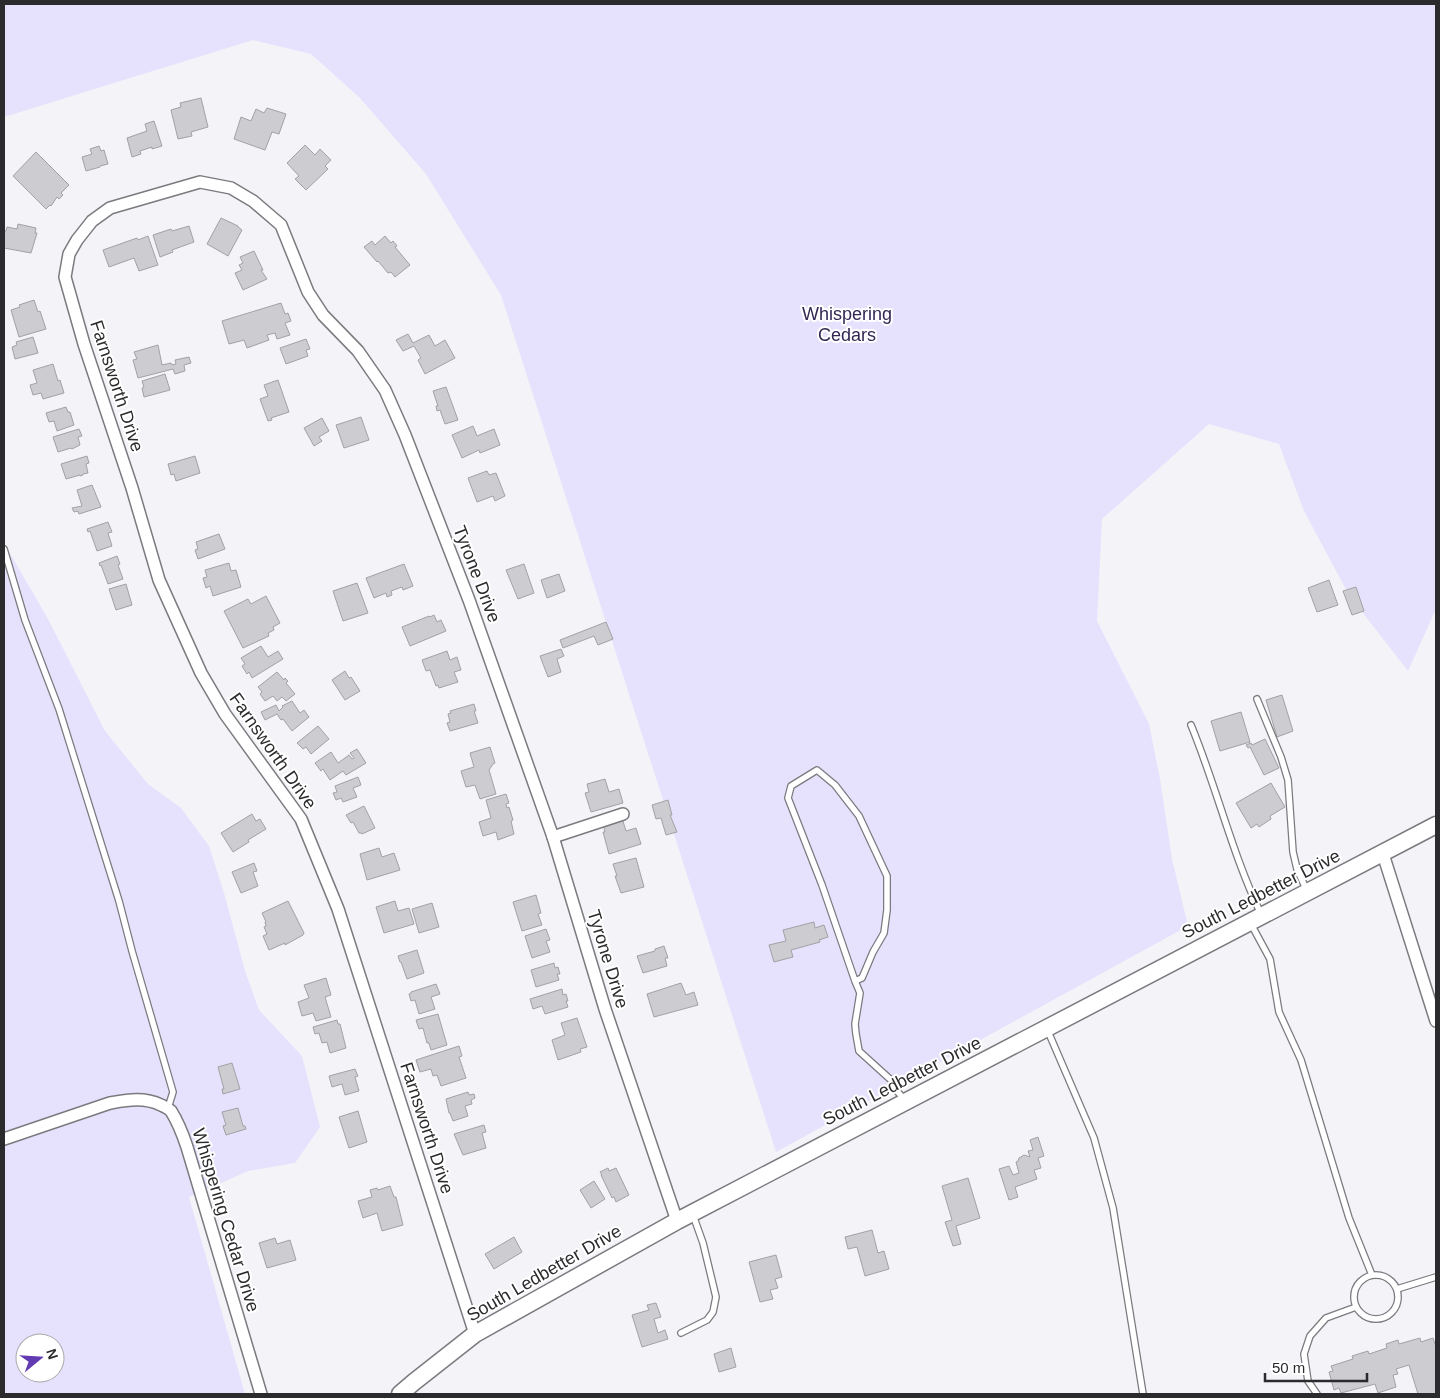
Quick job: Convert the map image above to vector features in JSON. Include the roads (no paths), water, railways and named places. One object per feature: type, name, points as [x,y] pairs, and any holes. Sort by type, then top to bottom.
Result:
[{"type":"street","name":"Tyrone Drive","points":[[64,277],[69,254],[76,240],[92,220],[110,208],[200,182],[231,188],[252,201],[281,225],[308,292],[323,315],[358,351],[385,390],[405,435],[469,600],[553,837],[605,1009],[677,1221]]},
{"type":"street","name":"Farnsworth Drive","points":[[64,277],[84,344],[132,488],[159,580],[205,682],[225,714],[301,818],[338,909],[475,1334]]},
{"type":"street","points":[[553,837],[623,814]]},
{"type":"street","name":"South Ledbetter Drive","points":[[400,1394],[475,1334],[677,1221],[1436,826]]},
{"type":"street","points":[[1382,854],[1436,1021]]},
{"type":"street","points":[[4,1139],[110,1103],[139,1100],[152,1101],[168,1108]]},
{"type":"street","name":"Whispering Cedar Drive","points":[[168,1108],[178,1124],[187,1147],[261,1394]]},
{"type":"lane","points":[[4,549],[25,620],[59,709],[119,901],[173,1092],[168,1108]]},
{"type":"lane","points":[[1257,699],[1288,780],[1293,852],[1297,869],[1308,892]]},
{"type":"lane","points":[[1192,725],[1250,891],[1256,919],[1270,959],[1279,1012],[1301,1060],[1349,1218],[1372,1275]]},
{"type":"lane","points":[[855,982],[862,978],[884,933],[887,910],[887,876],[858,816],[835,785],[817,770],[791,786],[788,798],[822,885],[855,982],[860,993],[855,1024],[859,1051],[891,1080],[896,1090],[907,1102]]},
{"type":"lane","points":[[1046,1029],[1094,1138],[1113,1208],[1143,1394]]},
{"type":"lane","points":[[681,1334],[707,1320],[714,1312],[716,1297],[703,1243],[693,1213]]},
{"type":"lane","points":[[1372,1275],[1384,1276],[1389,1279],[1397,1289],[1398,1296],[1394,1310],[1388,1315],[1374,1319],[1361,1313],[1354,1301],[1356,1287],[1360,1281],[1372,1275]]},
{"type":"lane","points":[[1397,1289],[1436,1277]]},
{"type":"lane","points":[[1317,1394],[1308,1381],[1304,1354],[1310,1336],[1326,1318],[1356,1307]]},
{"type":"park label","name":"Whispering Cedars","points":[[847,324]]}]
